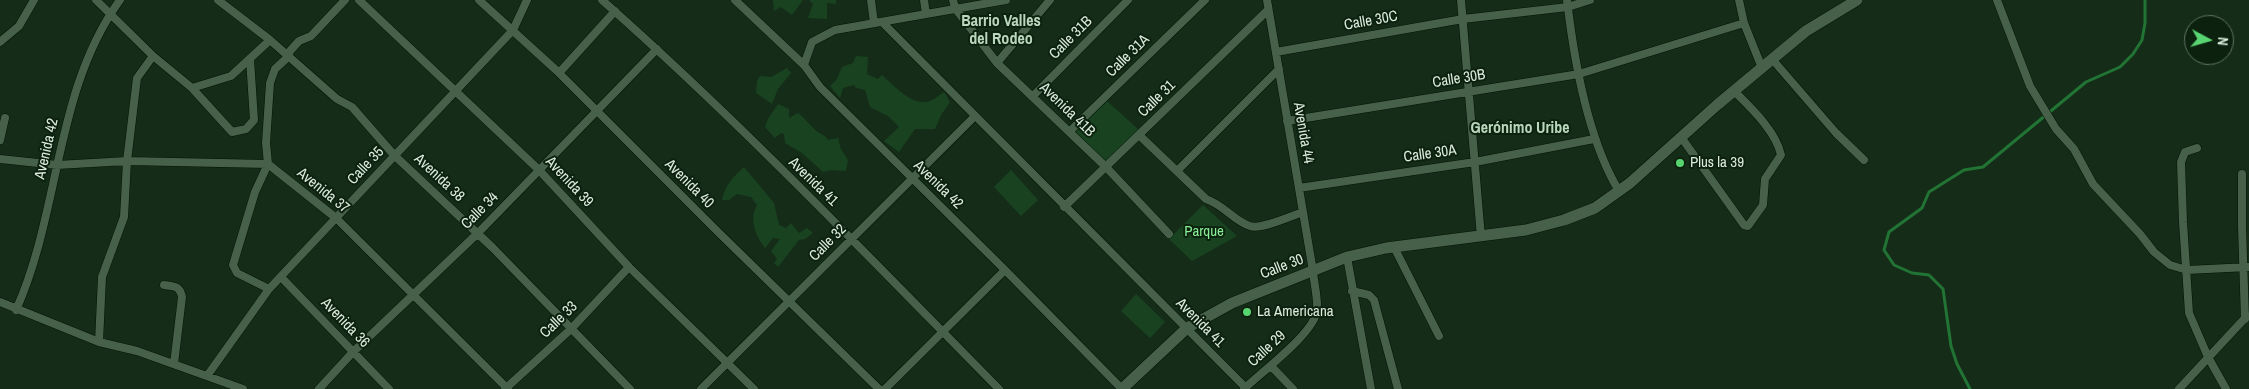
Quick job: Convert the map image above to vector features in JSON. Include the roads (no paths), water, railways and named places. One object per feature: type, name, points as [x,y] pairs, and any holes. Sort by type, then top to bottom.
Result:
[{"type":"main road","name":"Calle 30","points":[[1122,389],[1187,328],[1232,303],[1347,257],[1394,247],[1526,230],[1564,220],[1595,208],[1619,191],[1734,90],[1806,31],[1857,0]]},
{"type":"street","points":[[0,42],[19,26],[34,0]]},
{"type":"street","points":[[96,0],[153,56],[192,88],[232,132],[246,130],[254,120],[250,59]]},
{"type":"street","name":"Avenida 42","points":[[16,310],[40,244],[70,108],[97,36],[120,0]]},
{"type":"street","name":"Avenida 38","points":[[218,0],[270,40],[337,98],[352,107],[394,155],[478,233],[630,389]]},
{"type":"street","points":[[269,289],[237,273],[233,265],[255,192],[268,164],[266,143],[270,83],[275,69],[288,57],[290,51],[299,41],[311,36],[346,0]]},
{"type":"street","name":"Avenida 39","points":[[358,0],[539,170],[629,267],[754,389]]},
{"type":"street","name":"Avenida 40","points":[[479,0],[559,73],[879,389]]},
{"type":"street","name":"Calle 35","points":[[206,376],[269,289],[513,30],[528,0]]},
{"type":"street","name":"Avenida 41","points":[[602,0],[657,49],[852,239],[999,389]]},
{"type":"street","name":"Avenida 42","points":[[735,0],[804,65],[820,87],[1122,389]]},
{"type":"street","points":[[870,0],[878,23]]},
{"type":"street","points":[[924,0],[926,14]]},
{"type":"street","points":[[804,65],[809,47],[817,38],[835,30],[926,14],[954,4],[1006,0]]},
{"type":"street","points":[[997,63],[1050,0]]},
{"type":"street","name":"Calle 31B","points":[[1033,96],[1128,0]]},
{"type":"street","name":"Calle 31A","points":[[1070,131],[1205,0]]},
{"type":"street","name":"Avenida 44","points":[[1267,0],[1313,272]]},
{"type":"street","points":[[1461,0],[1481,237]]},
{"type":"street","name":"Calle 30C","points":[[1276,52],[1463,19],[1590,0]]},
{"type":"street","points":[[1739,0],[1744,23],[1762,68]]},
{"type":"street","points":[[1998,0],[2030,86],[2056,129],[2074,149],[2093,184],[2140,234],[2154,252],[2170,265],[2187,270],[2246,267]]},
{"type":"street","points":[[1567,3],[1594,139],[1619,191]]},
{"type":"street","name":"Avenida 41B","points":[[954,4],[997,63],[1070,131],[1169,234]]},
{"type":"street","name":"Calle 31","points":[[1064,207],[1268,10]]},
{"type":"street","points":[[559,73],[615,12]]},
{"type":"street","name":"Avenida 41","points":[[878,23],[975,116],[1245,388]]},
{"type":"street","name":"Calle 30B","points":[[1287,120],[1580,74],[1744,23]]},
{"type":"street","points":[[192,88],[230,76],[270,40]]},
{"type":"street","name":"Calle 34","points":[[319,389],[353,352],[478,233],[657,49]]},
{"type":"street","points":[[99,342],[102,277],[124,217],[127,161],[138,78],[153,56]]},
{"type":"street","points":[[1772,59],[1836,133],[1864,160]]},
{"type":"street","points":[[1178,172],[1278,69]]},
{"type":"street","points":[[1681,138],[1724,199],[1744,225],[1748,226],[1764,205],[1765,179],[1781,155],[1777,142],[1750,106],[1734,90]]},
{"type":"street","name":"Calle 32","points":[[701,389],[975,116]]},
{"type":"street","points":[[0,140],[5,118]]},
{"type":"street","points":[[1139,135],[1206,199],[1217,203],[1248,226],[1259,227],[1303,212]]},
{"type":"street","name":"Calle 30A","points":[[1299,188],[1475,162],[1594,139]]},
{"type":"street","points":[[2197,148],[2186,152],[2181,162],[2189,313],[2208,357],[2226,389]]},
{"type":"street","points":[[0,159],[57,165],[127,161],[268,164]]},
{"type":"street","name":"Avenida 37","points":[[268,164],[336,218],[506,388]]},
{"type":"street","points":[[2179,389],[2247,316],[2242,174]]},
{"type":"street","points":[[1394,247],[1439,336]]},
{"type":"street","points":[[1347,257],[1371,389]]},
{"type":"street","name":"Calle 33","points":[[506,388],[571,328],[629,267]]},
{"type":"street","points":[[885,389],[1005,270]]},
{"type":"street","name":"Calle 29","points":[[1245,388],[1271,366],[1313,324],[1317,310],[1313,272]]},
{"type":"street","name":"Avenida 36","points":[[280,277],[389,389]]},
{"type":"street","points":[[164,285],[176,287],[181,291],[182,297],[174,364]]},
{"type":"street","points":[[1352,291],[1369,295],[1374,300],[1398,389]]},
{"type":"street","points":[[0,302],[99,342],[137,351],[243,389]]},
{"type":"street","points":[[1271,366],[1293,389]]},
{"type":"waterway","points":[[1970,389],[1957,364],[1951,346],[1943,289],[1929,275],[1912,273],[1894,265],[1884,250],[1889,232],[1922,208],[1929,192],[1964,170],[1983,167],[2086,82],[2120,67],[2133,54],[2142,40],[2145,23],[2145,0]]},
{"type":"place","name":"Plus la 39","points":[[1680,163]]},
{"type":"place","name":"La Americana","points":[[1247,312]]},
{"type":"district","name":"Barrio Valles del Rodeo","points":[[1001,31]]},
{"type":"district","name":"Gerónimo Uribe","points":[[1520,129]]},
{"type":"park label","name":"Parque","points":[[1204,232]]}]
